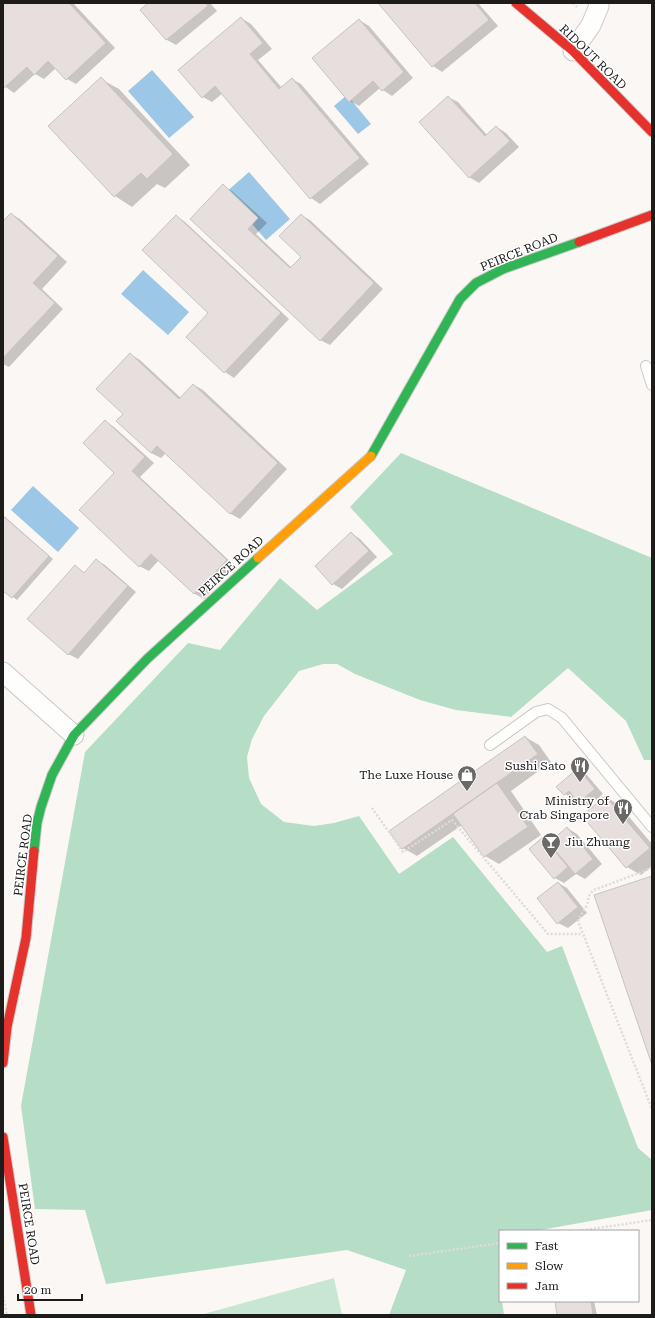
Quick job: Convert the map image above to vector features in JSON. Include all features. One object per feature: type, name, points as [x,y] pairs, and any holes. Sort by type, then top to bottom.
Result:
[{"type":"street","name":"RIDOUT ROAD","points":[[516,3],[573,51],[652,132]]},
{"type":"street","points":[[573,51],[591,25],[599,6],[598,3]]},
{"type":"street","name":"PEIRCE ROAD","points":[[3,1063],[7,1027],[26,938],[37,823],[52,775],[74,735],[147,659],[370,457],[460,299],[476,283],[503,269],[652,215]]},
{"type":"street","points":[[3,672],[74,735]]},
{"type":"street","name":"PEIRCE ROAD","points":[[3,1137],[31,1315]]},
{"type":"lane","points":[[646,366],[652,385]]},
{"type":"lane","points":[[490,745],[536,712],[548,709],[562,718],[652,827]]},
{"type":"path","points":[[372,808],[403,852],[452,820],[548,934],[582,934]]},
{"type":"path","points":[[652,868],[594,890],[589,894],[588,904],[580,915],[578,921],[652,1110]]},
{"type":"path","points":[[585,1230],[652,1220]]},
{"type":"path","points":[[409,1256],[499,1242]]},
{"type":"path","points":[[3,1296],[7,1315]]},
{"type":"green space","points":[[401,453],[652,558],[652,760],[644,760],[626,721],[568,668],[511,717],[456,710],[420,700],[355,674],[337,664],[323,664],[299,671],[264,716],[252,739],[247,757],[249,778],[261,804],[284,822],[314,826],[334,823],[359,816],[399,874],[453,837],[547,952],[562,946],[638,1148],[652,1160],[652,1210],[541,1230],[499,1230],[499,1302],[502,1302],[504,1315],[389,1315],[406,1270],[347,1250],[106,1284],[85,1210],[35,1209],[21,1106],[85,752],[188,643],[220,650],[280,578],[317,610],[393,554],[350,507]]},
{"type":"green space","points":[[334,1278],[342,1315],[200,1315]]},
{"type":"water","points":[[152,70],[194,117],[169,138],[128,91]]},
{"type":"water","points":[[347,95],[371,124],[358,134],[334,106]]},
{"type":"water","points":[[249,172],[290,219],[266,240],[225,193]]},
{"type":"water","points":[[143,270],[189,312],[168,335],[121,294]]},
{"type":"water","points":[[33,486],[79,528],[58,552],[11,510]]},
{"type":"building","points":[[3,3],[69,3],[106,43],[66,80],[48,61],[34,75],[27,67],[4,88]]},
{"type":"building","points":[[148,3],[206,3],[208,6],[166,40],[140,10]]},
{"type":"building","points":[[378,3],[475,3],[489,20],[432,67]]},
{"type":"building","points":[[241,17],[263,43],[250,54],[279,89],[292,78],[360,158],[310,199],[215,86],[202,98],[178,70]]},
{"type":"building","points":[[359,19],[404,72],[382,91],[373,81],[349,102],[312,58]]},
{"type":"building","points":[[101,77],[173,154],[147,179],[141,173],[114,197],[48,126]]},
{"type":"building","points":[[448,96],[485,136],[496,126],[510,141],[469,178],[419,122]]},
{"type":"building","points":[[223,184],[258,218],[248,229],[290,268],[301,257],[279,236],[301,214],[374,283],[320,341],[190,219]]},
{"type":"building","points":[[11,213],[58,256],[33,283],[55,303],[3,358],[3,221]]},
{"type":"building","points":[[176,215],[281,313],[224,373],[186,337],[208,313],[142,250]]},
{"type":"building","points":[[130,353],[179,399],[193,384],[278,463],[230,514],[157,446],[151,453],[116,421],[123,414],[96,389]]},
{"type":"building","points":[[105,420],[145,457],[132,471],[227,560],[194,594],[151,554],[139,567],[79,510],[114,473],[83,443]]},
{"type":"building","points":[[3,516],[49,556],[12,598],[3,591]]},
{"type":"building","points":[[351,532],[369,551],[332,585],[315,566]]},
{"type":"building","points":[[96,559],[128,586],[68,655],[27,619],[75,565],[84,573]]},
{"type":"building","points":[[525,736],[538,754],[402,849],[389,831]]},
{"type":"building","points":[[578,768],[595,789],[578,803],[569,791],[564,795],[556,787]]},
{"type":"building","points":[[497,783],[528,827],[484,857],[453,814]]},
{"type":"building","points":[[605,796],[650,848],[626,868],[582,816]]},
{"type":"building","points":[[567,827],[593,859],[575,874],[549,843]]},
{"type":"building","points":[[543,837],[568,867],[554,879],[529,849]]},
{"type":"building","points":[[652,876],[652,1065],[594,895]]},
{"type":"building","points":[[558,882],[578,907],[557,924],[537,898]]},
{"type":"building","points":[[555,1302],[591,1302],[593,1315],[557,1315]]},
{"type":"traffic: fast","points":[[371,456],[460,299],[476,283],[503,269],[579,242]]},
{"type":"traffic: fast","points":[[34,851],[37,823],[52,775],[74,735],[147,659],[258,558]]},
{"type":"traffic: slow","points":[[258,558],[371,456]]},
{"type":"traffic: jam","points":[[516,3],[573,51],[652,132]]},
{"type":"traffic: jam","points":[[579,242],[652,215]]},
{"type":"traffic: jam","points":[[3,1063],[7,1027],[26,938],[34,851]]},
{"type":"traffic: jam","points":[[3,1137],[31,1315]]},
{"type":"place","name":"Sushi Sato","points":[[580,783]]},
{"type":"place","name":"The Luxe House","points":[[467,792]]},
{"type":"place","name":"Ministry of Crab Singapore","points":[[623,825]]},
{"type":"place","name":"Jiu Zhuang","points":[[551,859]]}]
